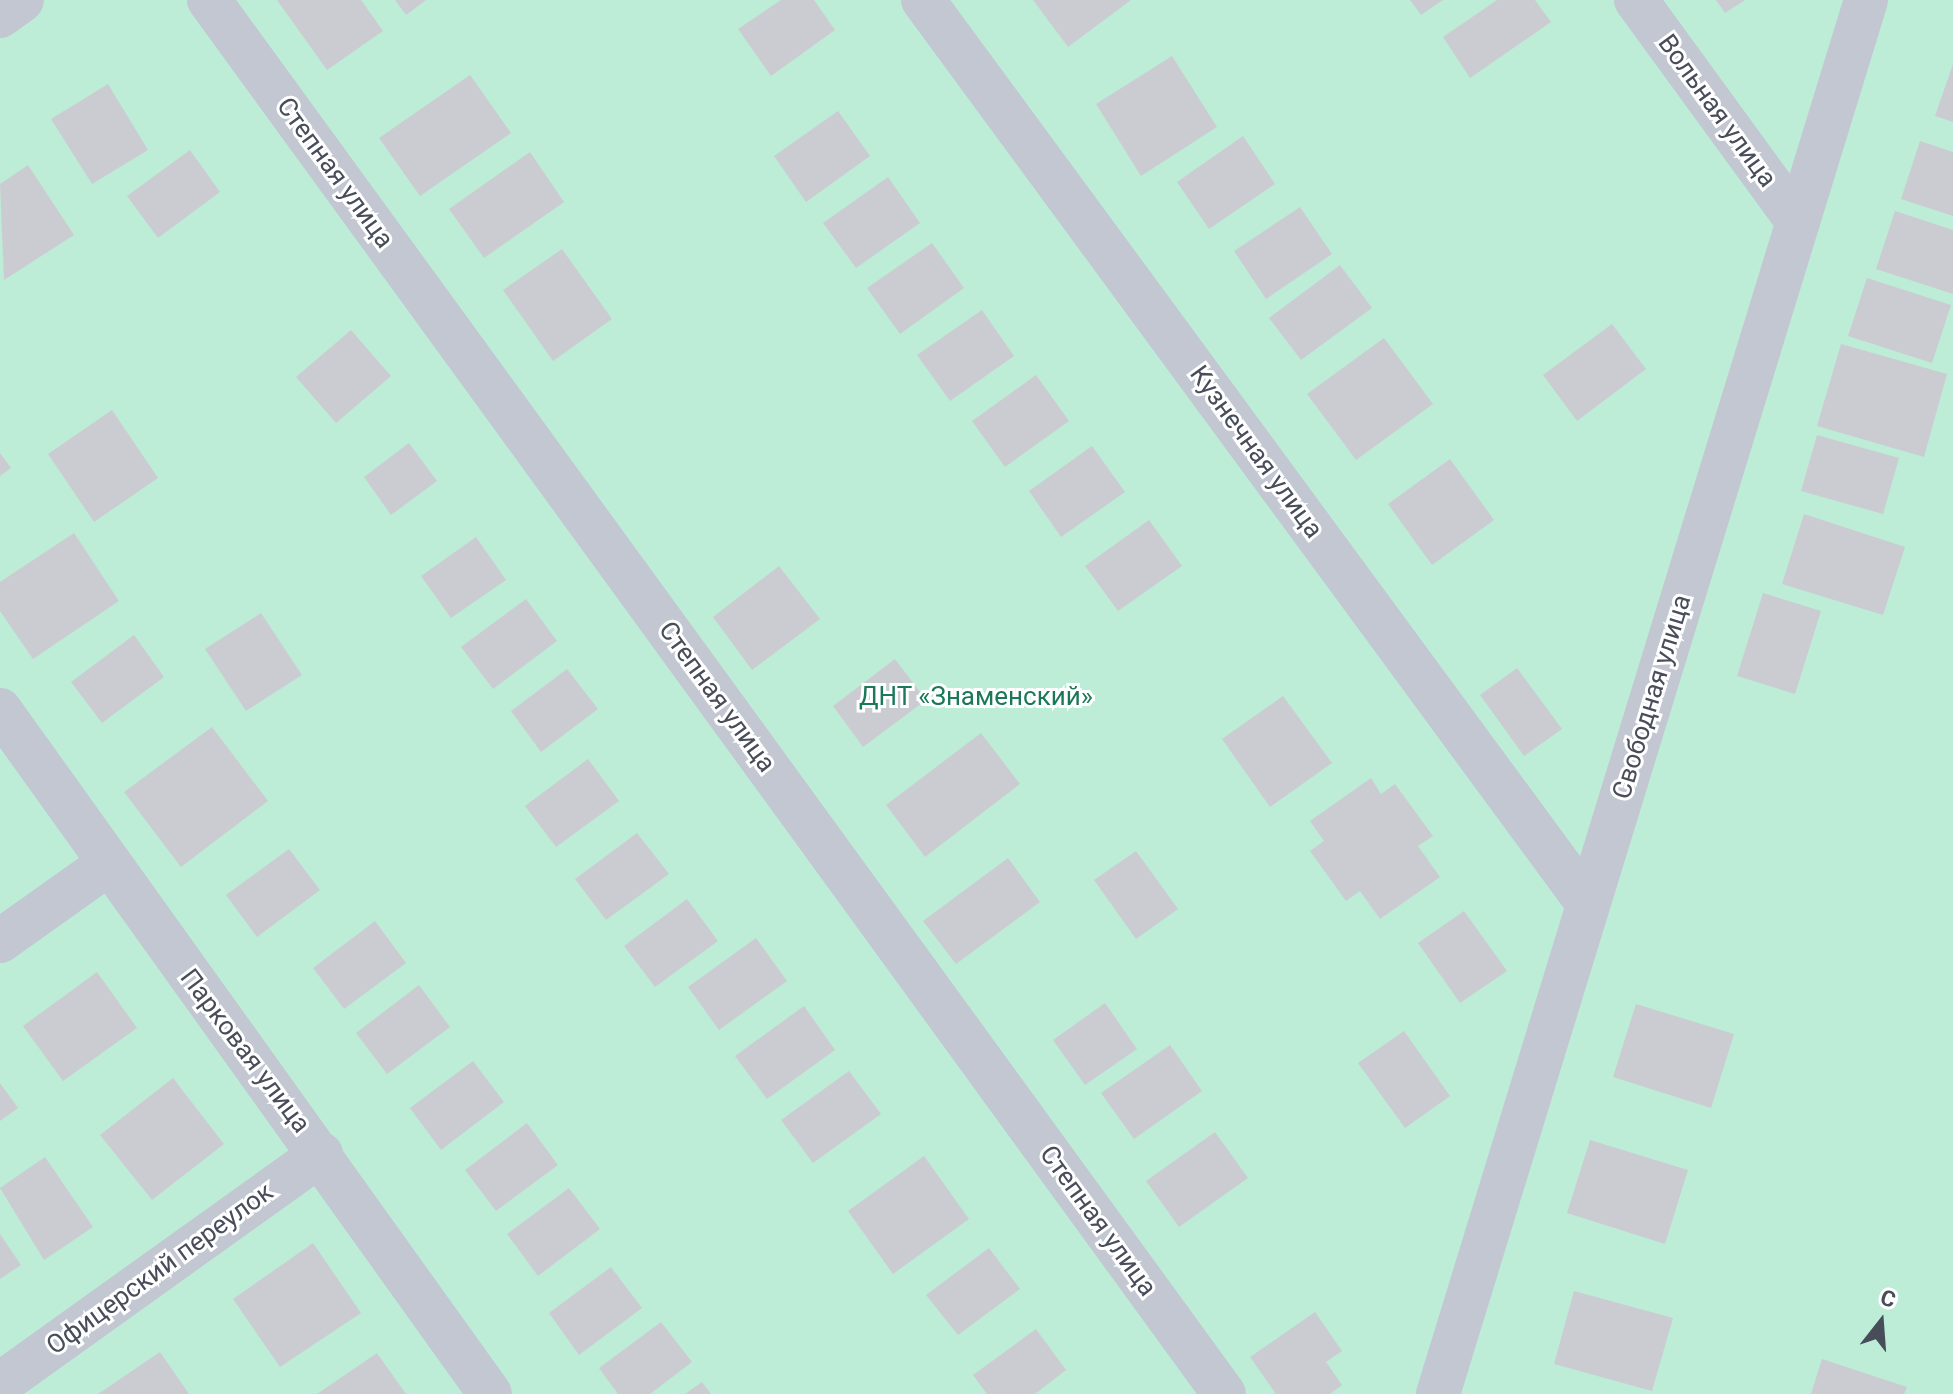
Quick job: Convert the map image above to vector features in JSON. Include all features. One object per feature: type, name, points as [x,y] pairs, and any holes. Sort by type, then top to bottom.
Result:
[{"type":"street","points":[[0,16],[22,0]]},
{"type":"street","name":"Степная улица","points":[[209,0],[1224,1394]]},
{"type":"street","name":"Кузнечная улица","points":[[923,0],[1588,904]]},
{"type":"street","name":"Вольная улица","points":[[1636,0],[1798,222]]},
{"type":"street","name":"Свободная улица","points":[[1438,1394],[1866,0]]},
{"type":"street","name":"Парковая улица","points":[[0,710],[107,865],[321,1154],[490,1394]]},
{"type":"street","points":[[0,941],[107,865]]},
{"type":"street","name":"Офицерский переулок","points":[[0,1384],[321,1154]]},
{"type":"green space","name":"ДНТ «Знаменский»","points":[[0,0],[1953,0],[1953,1394],[0,1394]]},
{"type":"building","points":[[277,0],[361,0],[383,31],[327,70]]},
{"type":"building","points":[[395,0],[426,0],[406,15]]},
{"type":"building","points":[[781,0],[814,0],[835,30],[771,76],[738,29]]},
{"type":"building","points":[[1033,0],[1131,0],[1068,47]]},
{"type":"building","points":[[1410,0],[1443,0],[1421,15]]},
{"type":"building","points":[[1497,0],[1535,0],[1551,22],[1470,78],[1443,37]]},
{"type":"building","points":[[1716,0],[1745,0],[1725,13]]},
{"type":"building","points":[[1172,56],[1217,127],[1141,176],[1096,104]]},
{"type":"building","points":[[1953,64],[1953,122],[1935,116]]},
{"type":"building","points":[[470,75],[511,133],[420,196],[379,138]]},
{"type":"building","points":[[108,84],[148,150],[92,184],[51,119]]},
{"type":"building","points":[[838,111],[870,156],[806,202],[774,156]]},
{"type":"building","points":[[1243,136],[1275,184],[1209,229],[1177,182]]},
{"type":"building","points":[[1920,141],[1953,152],[1953,216],[1901,199]]},
{"type":"building","points":[[190,150],[220,192],[158,238],[127,196]]},
{"type":"building","points":[[530,152],[564,202],[484,258],[449,209]]},
{"type":"building","points":[[28,165],[74,235],[4,280],[0,184]]},
{"type":"building","points":[[888,177],[920,223],[856,268],[823,223]]},
{"type":"building","points":[[1300,207],[1332,254],[1266,299],[1234,251]]},
{"type":"building","points":[[1895,211],[1953,230],[1953,294],[1876,269]]},
{"type":"building","points":[[932,243],[964,288],[900,334],[867,288]]},
{"type":"building","points":[[562,249],[612,319],[553,361],[503,290]]},
{"type":"building","points":[[1340,265],[1372,308],[1301,360],[1269,318]]},
{"type":"building","points":[[1867,278],[1951,305],[1932,363],[1848,336]]},
{"type":"building","points":[[982,310],[1014,356],[950,401],[917,355]]},
{"type":"building","points":[[1612,324],[1646,369],[1577,421],[1543,375]]},
{"type":"building","points":[[351,330],[391,376],[336,423],[296,377]]},
{"type":"building","points":[[1384,338],[1433,404],[1356,460],[1307,394]]},
{"type":"building","points":[[1841,344],[1947,374],[1924,457],[1817,426]]},
{"type":"building","points":[[1036,375],[1069,421],[1005,467],[972,421]]},
{"type":"building","points":[[112,410],[158,478],[94,522],[48,454]]},
{"type":"building","points":[[1817,435],[1899,458],[1883,514],[1801,491]]},
{"type":"building","points":[[409,443],[437,481],[391,515],[364,477]]},
{"type":"building","points":[[1092,446],[1125,492],[1061,537],[1029,491]]},
{"type":"building","points":[[0,453],[11,468],[0,476]]},
{"type":"building","points":[[1450,459],[1494,520],[1432,565],[1388,504]]},
{"type":"building","points":[[1804,514],[1905,547],[1883,615],[1782,584]]},
{"type":"building","points":[[1149,520],[1182,566],[1118,611],[1085,566]]},
{"type":"building","points":[[74,533],[119,601],[33,659],[0,611],[0,582]]},
{"type":"building","points":[[476,537],[506,580],[451,618],[421,576]]},
{"type":"building","points":[[779,566],[820,619],[752,670],[713,617]]},
{"type":"building","points":[[1763,593],[1821,611],[1795,694],[1737,676]]},
{"type":"building","points":[[526,599],[557,641],[493,689],[461,647]]},
{"type":"building","points":[[261,613],[302,675],[246,711],[205,649]]},
{"type":"building","points":[[134,635],[164,677],[102,723],[71,682]]},
{"type":"building","points":[[895,659],[926,700],[863,747],[833,706]]},
{"type":"building","points":[[1517,668],[1562,729],[1524,756],[1480,695]]},
{"type":"building","points":[[567,669],[598,709],[541,752],[511,711]]},
{"type":"building","points":[[1283,696],[1332,763],[1270,807],[1222,739]]},
{"type":"building","points":[[212,727],[268,801],[181,867],[124,792]]},
{"type":"building","points":[[981,733],[1020,784],[925,857],[886,805]]},
{"type":"building","points":[[588,759],[619,801],[556,847],[525,806]]},
{"type":"building","points":[[1371,778],[1381,794],[1395,784],[1433,836],[1418,846],[1440,877],[1380,919],[1360,891],[1346,901],[1310,851],[1324,841],[1310,821]]},
{"type":"building","points":[[637,833],[669,874],[606,920],[575,879]]},
{"type":"building","points":[[289,849],[320,890],[257,937],[226,895]]},
{"type":"building","points":[[1136,851],[1178,909],[1136,939],[1094,880]]},
{"type":"building","points":[[1008,858],[1040,902],[956,964],[923,921]]},
{"type":"building","points":[[687,899],[718,941],[655,987],[624,946]]},
{"type":"building","points":[[1464,911],[1507,971],[1460,1003],[1418,943]]},
{"type":"building","points":[[375,921],[406,963],[344,1009],[313,968]]},
{"type":"building","points":[[756,938],[787,981],[719,1030],[688,987]]},
{"type":"building","points":[[97,972],[137,1028],[63,1081],[23,1026]]},
{"type":"building","points":[[419,985],[450,1027],[387,1074],[356,1033]]},
{"type":"building","points":[[1105,1003],[1137,1049],[1085,1085],[1053,1040]]},
{"type":"building","points":[[1636,1004],[1734,1034],[1711,1108],[1613,1077]]},
{"type":"building","points":[[804,1006],[835,1050],[767,1099],[735,1056]]},
{"type":"building","points":[[1404,1031],[1450,1096],[1405,1128],[1358,1063]]},
{"type":"building","points":[[1170,1045],[1202,1091],[1134,1139],[1101,1093]]},
{"type":"building","points":[[473,1061],[504,1102],[441,1150],[410,1108]]},
{"type":"building","points":[[849,1071],[881,1114],[813,1163],[781,1120]]},
{"type":"building","points":[[173,1078],[224,1144],[152,1200],[100,1135]]},
{"type":"building","points":[[0,1083],[18,1108],[0,1121]]},
{"type":"building","points":[[527,1123],[558,1165],[496,1211],[465,1170]]},
{"type":"building","points":[[1215,1132],[1248,1178],[1179,1227],[1146,1181]]},
{"type":"building","points":[[1590,1140],[1688,1170],[1665,1244],[1567,1213]]},
{"type":"building","points":[[924,1156],[969,1219],[893,1274],[848,1211]]},
{"type":"building","points":[[45,1157],[93,1227],[44,1260],[0,1188]]},
{"type":"building","points":[[569,1188],[600,1229],[538,1276],[507,1234]]},
{"type":"building","points":[[0,1234],[21,1265],[0,1279]]},
{"type":"building","points":[[313,1243],[361,1313],[280,1367],[233,1299]]},
{"type":"building","points":[[989,1248],[1020,1289],[958,1335],[926,1295]]},
{"type":"building","points":[[611,1267],[642,1308],[579,1355],[549,1313]]},
{"type":"building","points":[[1574,1291],[1673,1318],[1652,1391],[1554,1364]]},
{"type":"building","points":[[1315,1312],[1342,1351],[1326,1362],[1342,1385],[1330,1394],[1276,1394],[1250,1357]]},
{"type":"building","points":[[661,1322],[692,1362],[650,1394],[618,1394],[599,1368]]},
{"type":"building","points":[[1036,1329],[1066,1370],[1035,1394],[987,1394],[973,1375]]},
{"type":"building","points":[[160,1352],[189,1394],[98,1394]]},
{"type":"building","points":[[377,1353],[406,1394],[317,1394]]},
{"type":"building","points":[[1822,1359],[1907,1387],[1904,1394],[1811,1394]]},
{"type":"building","points":[[702,1382],[711,1394],[685,1394]]}]
